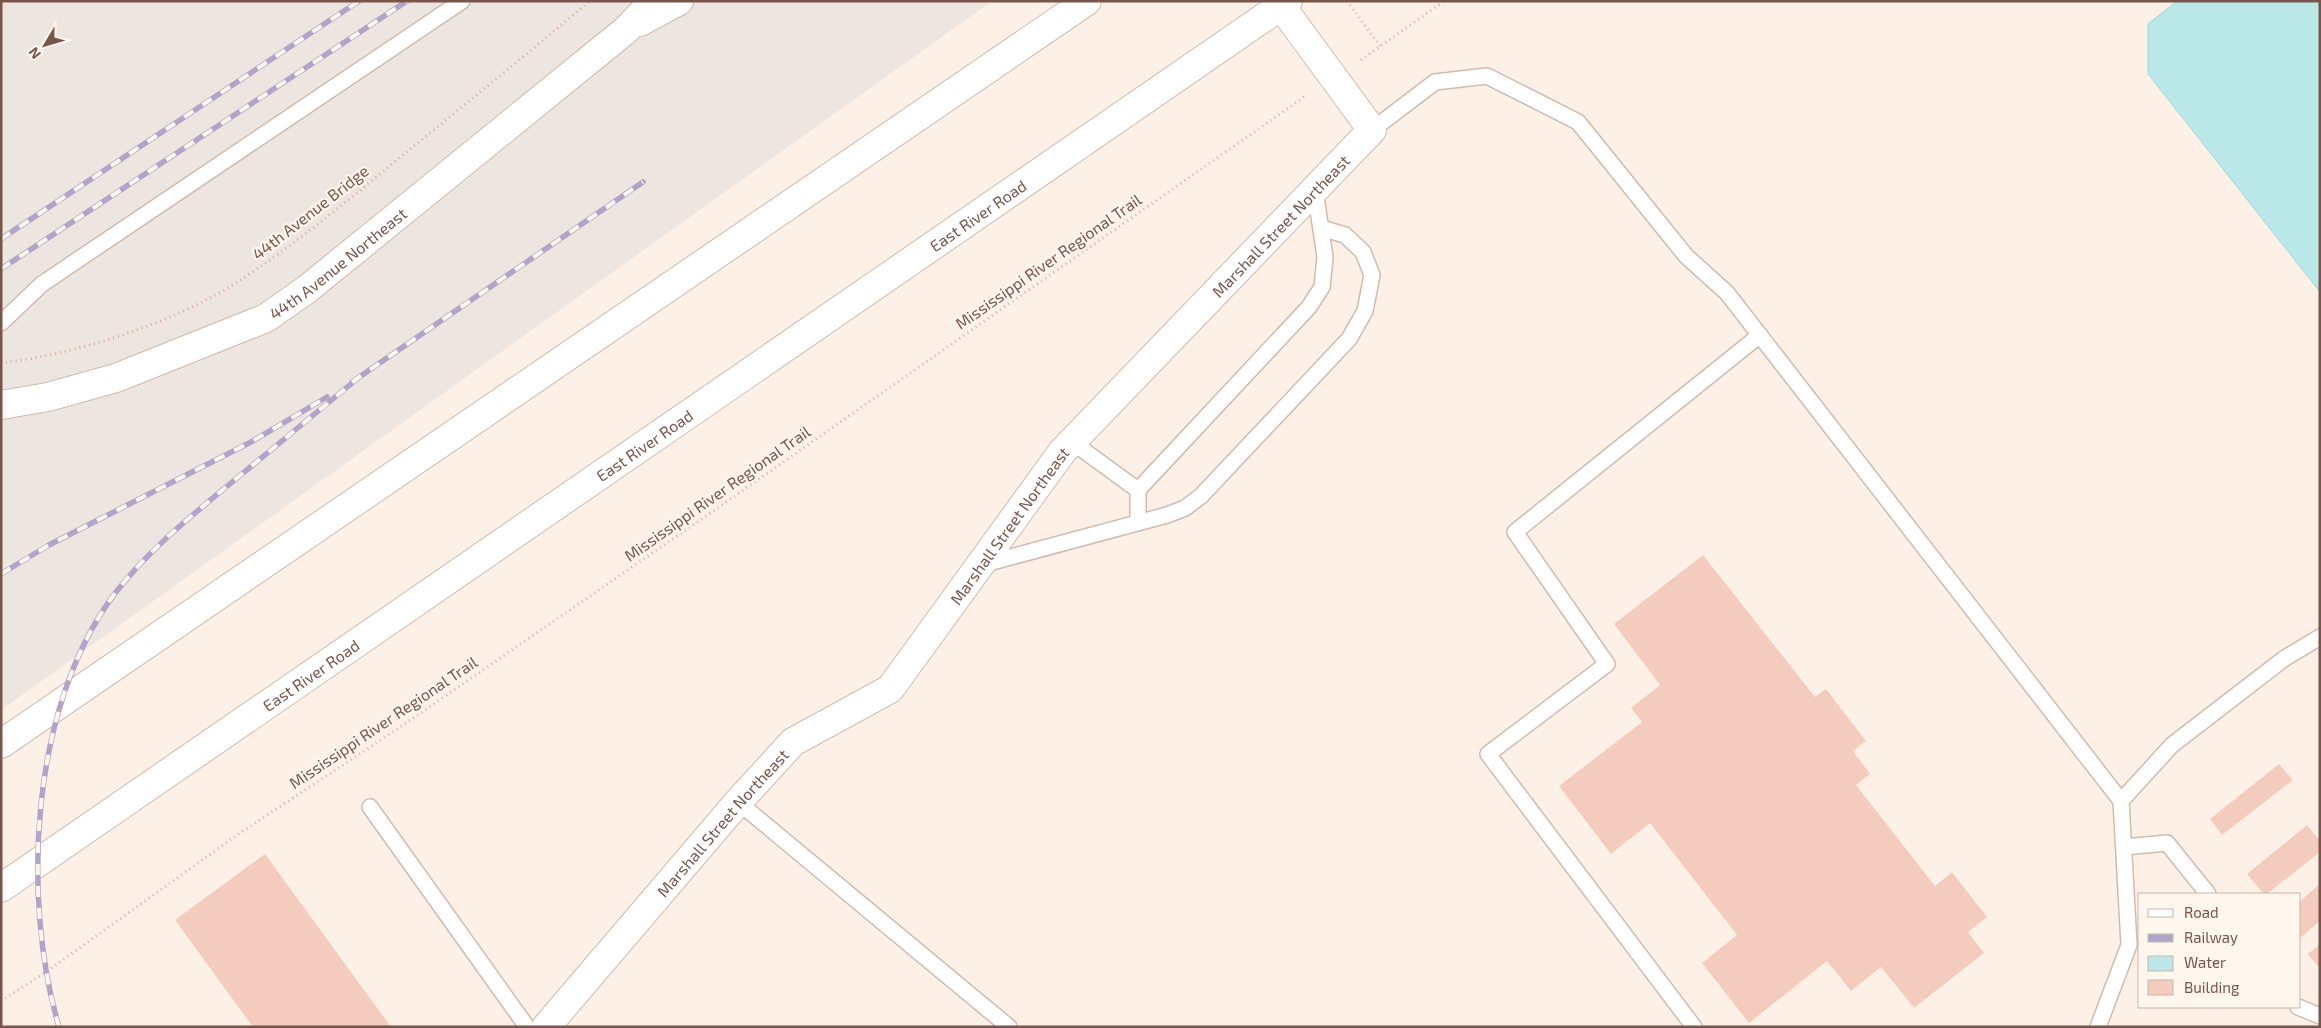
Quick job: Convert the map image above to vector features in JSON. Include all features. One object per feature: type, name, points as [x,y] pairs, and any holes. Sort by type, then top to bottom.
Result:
[{"type":"street","points":[[626,30],[654,1]]},
{"type":"street","points":[[626,30],[679,1]]},
{"type":"street","points":[[1,744],[1087,1]]},
{"type":"street","points":[[1282,3],[1372,130]]},
{"type":"street","name":"East River Road","points":[[1,888],[1282,3]]},
{"type":"street","name":"44th Avenue Northeast","points":[[1,405],[48,397],[116,378],[266,318],[306,290],[626,30]]},
{"type":"street","name":"Marshall Street Northeast","points":[[546,1027],[738,802],[793,742],[890,689],[1062,452],[1372,130]]},
{"type":"lane","points":[[1,323],[42,284],[462,1]]},
{"type":"lane","points":[[1372,130],[1435,82],[1487,76],[1578,122],[1686,256],[1727,293],[2121,801],[2129,945],[2098,1027]]},
{"type":"lane","points":[[1138,522],[1138,490],[1308,307],[1322,288],[1326,257],[1316,190]]},
{"type":"lane","points":[[980,565],[1185,508],[1202,496],[1349,339],[1365,311],[1372,275],[1363,252],[1345,235],[1321,228]]},
{"type":"lane","points":[[1694,1027],[1488,754],[1607,664],[1515,532],[1760,335]]},
{"type":"lane","points":[[1072,442],[1138,490]]},
{"type":"lane","points":[[2121,801],[2172,745],[2285,658],[2320,638]]},
{"type":"lane","points":[[738,802],[1009,1027]]},
{"type":"lane","points":[[370,808],[527,1027]]},
{"type":"lane","points":[[2124,846],[2167,844],[2207,893]]},
{"type":"lane","points":[[2300,1008],[2320,1016]]},
{"type":"path","name":"44th Avenue Bridge","points":[[1,363],[35,359],[114,338],[167,318],[240,281],[296,242],[590,1]]},
{"type":"path","points":[[1347,1],[1380,46]]},
{"type":"path","name":"Mississippi River Regional Trail","points":[[1,1001],[46,972],[240,833],[493,663],[1444,1]]},
{"type":"shaded area","points":[[1,1],[992,1],[1,710]]},
{"type":"water","points":[[2177,1],[2320,1],[2320,292],[2148,74],[2148,24]]},
{"type":"building","points":[[1703,555],[1815,697],[1826,689],[1866,741],[1853,751],[1870,774],[1856,785],[1935,886],[1952,872],[1987,917],[1968,932],[1984,953],[1914,1008],[1881,967],[1851,991],[1827,961],[1749,1023],[1702,963],[1737,935],[1650,823],[1611,854],[1559,786],[1642,722],[1631,708],[1660,685],[1614,624]]},
{"type":"building","points":[[2279,764],[2293,780],[2222,835],[2210,819]]},
{"type":"building","points":[[2307,825],[2320,841],[2320,852],[2268,893],[2263,893],[2247,874]]},
{"type":"building","points":[[265,854],[391,1027],[253,1027],[175,920]]},
{"type":"building","points":[[2320,884],[2320,921],[2301,937],[2301,900]]},
{"type":"building","points":[[2320,944],[2320,969],[2308,954]]},
{"type":"railway","points":[[1,239],[359,1]]},
{"type":"railway","points":[[1,269],[407,1]]},
{"type":"railway","points":[[352,382],[643,182]]},
{"type":"railway","points":[[59,1027],[47,976],[40,920],[38,863],[41,804],[50,747],[65,692],[86,641],[113,596],[154,550],[200,509],[357,379]]},
{"type":"railway","points":[[1,574],[49,545],[251,442],[327,397]]}]
